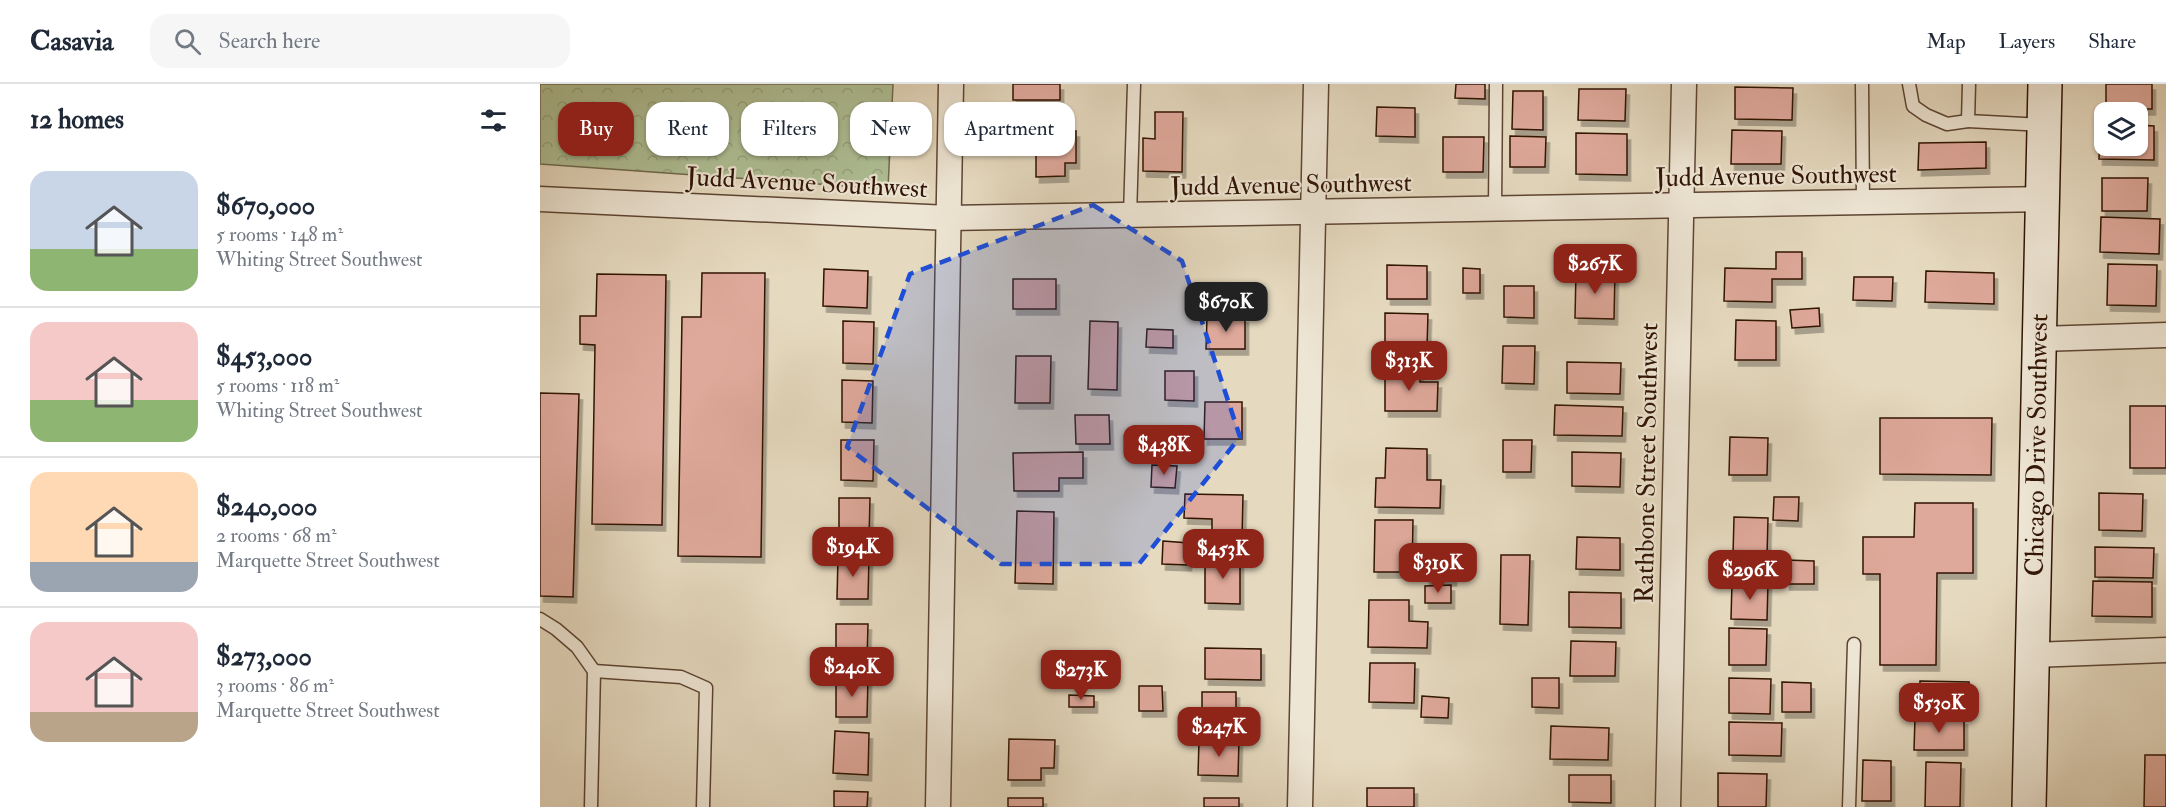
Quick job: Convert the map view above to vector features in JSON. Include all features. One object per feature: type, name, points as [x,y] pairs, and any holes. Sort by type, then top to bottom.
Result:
[{"type":"main road","name":"Chicago Drive Southwest","points":[[2029,807],[2045,84]]},
{"type":"street","points":[[938,807],[951,84]]},
{"type":"street","points":[[1300,807],[1317,84]]},
{"type":"street","name":"Rathbone Street Southwest","points":[[1668,807],[1684,84]]},
{"type":"street","name":"Judd Avenue Southwest","points":[[540,199],[949,218],[2042,199]]},
{"type":"street","points":[[2038,339],[2166,335]]},
{"type":"street","points":[[2033,655],[2166,650]]},
{"type":"lane","points":[[1130,216],[1134,84]]},
{"type":"lane","points":[[1495,210],[1496,84]]},
{"type":"lane","points":[[1862,84],[1863,203]]},
{"type":"lane","points":[[1909,84],[1912,106],[1947,124],[1968,121],[2044,125]]},
{"type":"lane","points":[[1968,121],[1969,84]]},
{"type":"lane","points":[[540,619],[577,647],[594,671],[591,807]]},
{"type":"lane","points":[[1849,807],[1854,644]]},
{"type":"lane","points":[[594,671],[681,677],[706,688],[703,807]]},
{"type":"highlighted area","points":[[1093,205],[1182,261],[1240,437],[1139,564],[1001,564],[847,447],[910,274]]},
{"type":"green space","points":[[540,84],[893,84],[892,102],[850,102],[850,156],[890,156],[888,189],[540,164]]},
{"type":"building","points":[[1013,84],[1060,84],[1060,100],[1013,100]]},
{"type":"building","points":[[1456,84],[1485,84],[1485,99],[1455,98]]},
{"type":"building","points":[[2106,84],[2152,84],[2152,109],[2148,109],[2148,102],[2106,102]]},
{"type":"building","points":[[1735,87],[1793,88],[1792,120],[1735,119]]},
{"type":"building","points":[[1579,89],[1626,89],[1625,121],[1578,120]]},
{"type":"building","points":[[1513,91],[1543,91],[1543,130],[1512,129]]},
{"type":"building","points":[[1377,107],[1415,108],[1415,137],[1376,136]]},
{"type":"building","points":[[1155,112],[1183,112],[1182,172],[1143,171],[1143,138],[1155,139]]},
{"type":"building","points":[[2148,126],[2154,126],[2154,160],[2099,159],[2099,156],[2148,156]]},
{"type":"building","points":[[1732,130],[1782,131],[1781,164],[1731,164]]},
{"type":"building","points":[[1076,131],[1076,163],[1065,163],[1065,176],[1036,177],[1036,156],[1075,156]]},
{"type":"building","points":[[1576,133],[1627,134],[1627,175],[1576,174]]},
{"type":"building","points":[[1510,136],[1546,137],[1545,167],[1510,167]]},
{"type":"building","points":[[1443,137],[1484,137],[1483,172],[1443,172]]},
{"type":"building","points":[[1986,142],[1986,168],[1918,170],[1919,143]]},
{"type":"building","points":[[2102,178],[2148,178],[2147,211],[2102,211]]},
{"type":"building","points":[[2101,217],[2160,219],[2159,254],[2100,252]]},
{"type":"building","points":[[1776,252],[1802,252],[1802,279],[1772,279],[1772,302],[1724,301],[1725,268],[1776,269]]},
{"type":"building","points":[[2108,264],[2157,265],[2156,306],[2107,305]]},
{"type":"building","points":[[1387,265],[1427,266],[1427,299],[1387,299]]},
{"type":"building","points":[[1463,268],[1480,269],[1480,293],[1463,293]]},
{"type":"building","points":[[824,269],[868,271],[867,308],[823,306]]},
{"type":"building","points":[[1576,271],[1615,272],[1614,319],[1575,318]]},
{"type":"building","points":[[1926,271],[1994,273],[1994,304],[1925,302]]},
{"type":"building","points":[[702,273],[765,273],[761,557],[678,556],[682,317],[701,317]]},
{"type":"building","points":[[597,274],[666,275],[662,525],[592,524],[595,345],[580,344],[580,316],[596,316]]},
{"type":"building","points":[[1854,277],[1893,277],[1892,301],[1853,300]]},
{"type":"building","points":[[1013,279],[1056,279],[1056,309],[1013,309]]},
{"type":"building","points":[[1504,286],[1534,286],[1534,318],[1504,317]]},
{"type":"building","points":[[1819,308],[1820,326],[1792,328],[1790,310]]},
{"type":"building","points":[[1385,313],[1428,314],[1427,347],[1385,346]]},
{"type":"building","points":[[1207,316],[1245,317],[1245,349],[1206,349]]},
{"type":"building","points":[[1736,320],[1776,321],[1776,360],[1735,360]]},
{"type":"building","points":[[843,321],[874,322],[873,364],[843,363]]},
{"type":"building","points":[[1090,321],[1118,322],[1117,390],[1088,389]]},
{"type":"building","points":[[1147,329],[1173,330],[1173,348],[1146,347]]},
{"type":"building","points":[[1503,346],[1535,346],[1534,384],[1502,383]]},
{"type":"building","points":[[1016,356],[1051,356],[1050,403],[1015,403]]},
{"type":"building","points":[[1567,362],[1621,363],[1620,394],[1567,393]]},
{"type":"building","points":[[1385,369],[1420,370],[1420,382],[1438,382],[1437,411],[1385,411]]},
{"type":"building","points":[[1165,371],[1194,371],[1194,401],[1165,400]]},
{"type":"building","points":[[842,380],[873,381],[872,423],[842,422]]},
{"type":"building","points":[[540,393],[579,394],[573,597],[540,596]]},
{"type":"building","points":[[1205,402],[1242,402],[1242,439],[1204,439]]},
{"type":"building","points":[[1555,405],[1623,407],[1622,436],[1554,435]]},
{"type":"building","points":[[2130,406],[2166,406],[2166,468],[2130,468]]},
{"type":"building","points":[[1075,415],[1109,415],[1110,444],[1076,444]]},
{"type":"building","points":[[1880,418],[1992,418],[1991,475],[1880,474]]},
{"type":"building","points":[[1730,437],[1768,438],[1767,475],[1729,475]]},
{"type":"building","points":[[841,440],[874,440],[873,481],[841,480]]},
{"type":"building","points":[[1503,440],[1532,440],[1531,472],[1503,472]]},
{"type":"building","points":[[1386,448],[1427,449],[1427,480],[1441,480],[1440,508],[1375,507],[1376,478],[1385,478]]},
{"type":"building","points":[[1083,452],[1083,478],[1059,478],[1059,491],[1014,491],[1013,453]]},
{"type":"building","points":[[1572,452],[1621,453],[1620,487],[1572,486]]},
{"type":"building","points":[[1152,465],[1177,466],[1175,488],[1151,487]]},
{"type":"building","points":[[2099,493],[2143,494],[2142,531],[2099,530]]},
{"type":"building","points":[[1185,494],[1243,495],[1242,538],[1212,537],[1212,519],[1184,518]]},
{"type":"building","points":[[1774,497],[1799,497],[1798,521],[1773,520]]},
{"type":"building","points":[[839,498],[870,498],[869,539],[839,539]]},
{"type":"building","points":[[1915,503],[1973,503],[1973,573],[1937,573],[1936,665],[1880,665],[1880,574],[1863,574],[1863,537],[1914,537]]},
{"type":"building","points":[[1017,511],[1054,512],[1053,584],[1015,583]]},
{"type":"building","points":[[1734,517],[1768,518],[1767,556],[1733,555]]},
{"type":"building","points":[[1375,520],[1413,520],[1412,572],[1374,572]]},
{"type":"building","points":[[1577,537],[1620,538],[1620,570],[1576,569]]},
{"type":"building","points":[[1163,541],[1189,543],[1188,565],[1162,564]]},
{"type":"building","points":[[2095,547],[2154,548],[2153,578],[2095,577]]},
{"type":"building","points":[[1427,554],[1454,554],[1453,580],[1426,580]]},
{"type":"building","points":[[1501,555],[1530,555],[1528,625],[1500,624]]},
{"type":"building","points":[[838,557],[869,557],[868,599],[837,599]]},
{"type":"building","points":[[1205,557],[1240,557],[1240,604],[1205,603]]},
{"type":"building","points":[[1786,560],[1814,561],[1814,584],[1786,584]]},
{"type":"building","points":[[2093,581],[2152,582],[2152,617],[2092,616]]},
{"type":"building","points":[[1732,582],[1768,583],[1767,620],[1731,619]]},
{"type":"building","points":[[1451,585],[1451,603],[1425,603],[1425,586]]},
{"type":"building","points":[[1569,592],[1621,593],[1621,628],[1569,627]]},
{"type":"building","points":[[1369,600],[1409,600],[1409,621],[1428,622],[1427,648],[1368,647]]},
{"type":"building","points":[[836,624],[868,624],[867,659],[836,658]]},
{"type":"building","points":[[1729,628],[1767,629],[1766,665],[1729,665]]},
{"type":"building","points":[[1571,641],[1616,642],[1615,676],[1570,676]]},
{"type":"building","points":[[1205,648],[1261,649],[1261,680],[1205,679]]},
{"type":"building","points":[[1370,663],[1415,663],[1414,703],[1369,702]]},
{"type":"building","points":[[836,678],[868,679],[867,717],[836,717]]},
{"type":"building","points":[[1532,678],[1559,678],[1559,708],[1532,707]]},
{"type":"building","points":[[1729,678],[1771,679],[1770,714],[1729,713]]},
{"type":"building","points":[[1920,681],[1969,682],[1969,711],[1919,710]]},
{"type":"building","points":[[1782,682],[1811,683],[1811,712],[1782,712]]},
{"type":"building","points":[[1139,686],[1162,686],[1163,711],[1139,711]]},
{"type":"building","points":[[1202,692],[1236,692],[1236,723],[1202,722]]},
{"type":"building","points":[[1069,695],[1094,696],[1094,707],[1069,707]]},
{"type":"building","points":[[1422,696],[1449,698],[1448,718],[1421,717]]},
{"type":"building","points":[[1915,718],[1964,719],[1964,750],[1914,750]]},
{"type":"building","points":[[1729,722],[1782,723],[1781,756],[1729,755]]},
{"type":"building","points":[[1551,726],[1609,728],[1608,760],[1550,759]]},
{"type":"building","points":[[835,731],[869,733],[868,775],[833,773]]},
{"type":"building","points":[[1009,739],[1055,740],[1054,768],[1041,768],[1041,780],[1008,780]]},
{"type":"building","points":[[1199,741],[1239,741],[1238,776],[1198,775]]},
{"type":"building","points":[[2145,755],[2166,755],[2166,807],[2144,807]]},
{"type":"building","points":[[1863,760],[1891,761],[1891,801],[1862,801]]},
{"type":"building","points":[[1926,762],[1961,763],[1960,807],[1925,807]]},
{"type":"building","points":[[1718,773],[1767,774],[1766,807],[1718,807]]},
{"type":"building","points":[[1569,775],[1611,775],[1611,803],[1569,802]]},
{"type":"building","points":[[1367,788],[1414,788],[1414,807],[1367,807]]},
{"type":"building","points":[[834,791],[868,792],[867,807],[834,807]]},
{"type":"building","points":[[1008,798],[1043,798],[1043,807],[1008,807]]},
{"type":"building","points":[[1204,798],[1239,798],[1239,807],[1204,807]]}]
